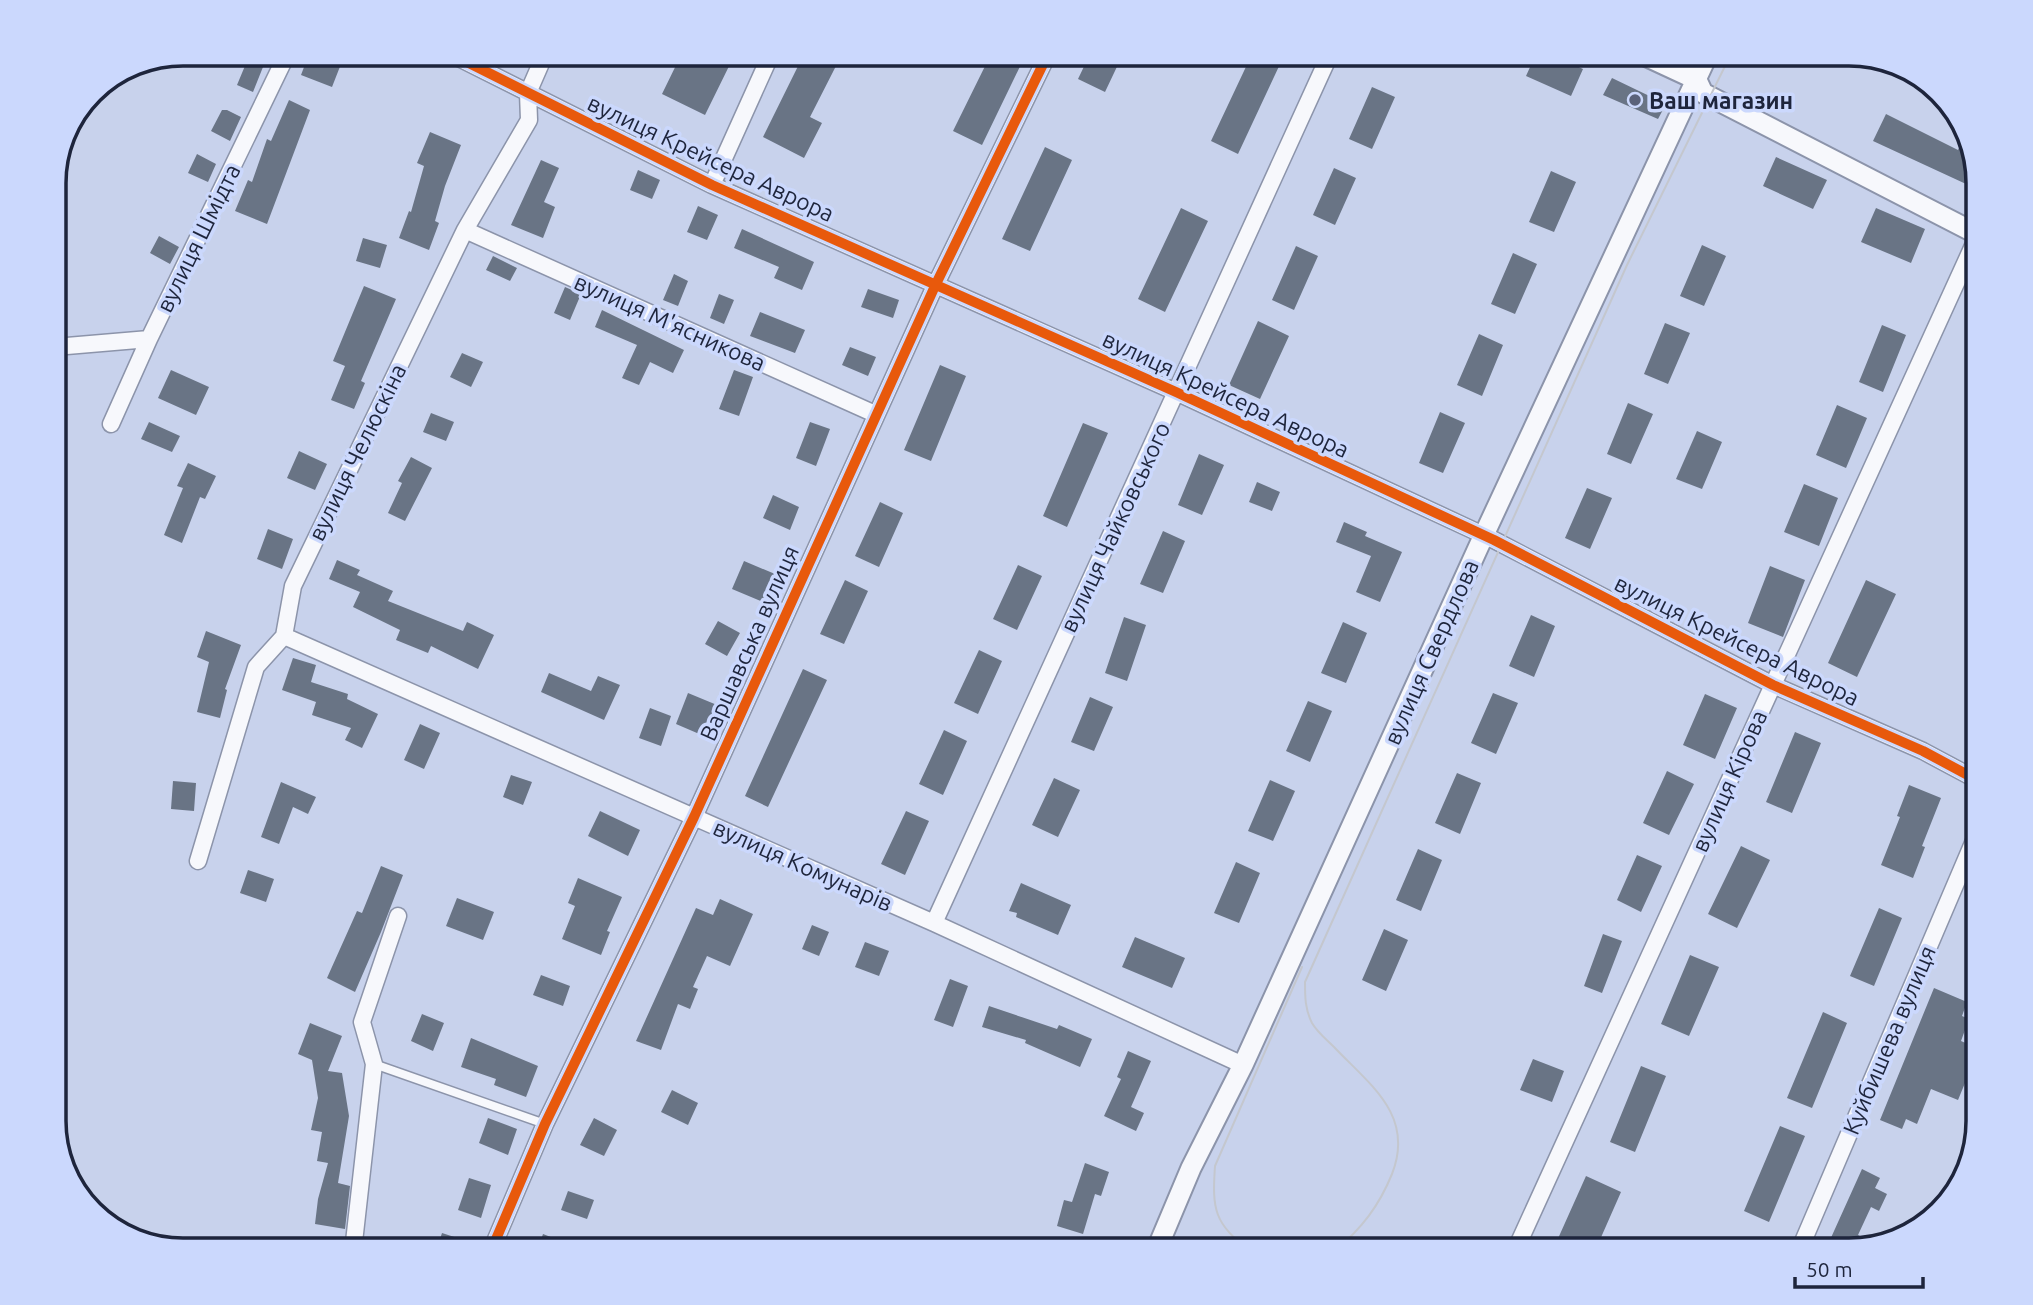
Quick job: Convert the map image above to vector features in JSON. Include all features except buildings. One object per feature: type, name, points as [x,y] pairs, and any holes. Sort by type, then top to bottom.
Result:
[{"type":"street","name":"вулиця Шмідта","points":[[111,424],[149,339],[281,66]]},
{"type":"street","name":"вулиця Крейсера Аврора","points":[[475,66],[712,185],[1176,393],[1494,540],[1773,685],[1923,751],[1966,774]]},
{"type":"street","name":"вулиця Челюскіна","points":[[284,636],[293,586],[465,230],[529,120],[528,93],[540,66]]},
{"type":"street","points":[[712,185],[766,66]]},
{"type":"street","name":"Варшавська вулиця","points":[[497,1238],[545,1124],[694,817],[875,414],[1042,66]]},
{"type":"street","name":"вулиця Чайковського","points":[[934,923],[1324,66]]},
{"type":"street","points":[[1666,66],[1696,80],[1703,93],[1966,229]]},
{"type":"street","name":"вулиця Свердлова","points":[[1161,1238],[1191,1168],[1243,1065],[1483,537],[1702,66]]},
{"type":"street","name":"вулиця М'ясникова","points":[[465,230],[875,414]]},
{"type":"street","name":"вулиця Кірова","points":[[1522,1238],[1966,261]]},
{"type":"street","points":[[67,346],[149,339]]},
{"type":"street","points":[[198,861],[256,667],[284,636]]},
{"type":"street","name":"вулиця Комунарів","points":[[284,636],[934,923],[1243,1065]]},
{"type":"street","name":"Куйбишева вулиця","points":[[1805,1238],[1966,859]]},
{"type":"street","points":[[354,1238],[374,1064],[362,1022],[398,916]]},
{"type":"lane","points":[[374,1064],[545,1124]]},
{"type":"tram line","points":[[1349,1238],[1375,1206],[1392,1174],[1398,1153],[1398,1135],[1393,1118],[1374,1088],[1312,1023],[1305,998],[1305,982],[1627,265],[1725,66]]},
{"type":"tram line","points":[[1235,1238],[1222,1223],[1215,1205],[1215,1166],[1302,967]]},
{"type":"cycle path","points":[[475,66],[712,185],[1176,392],[1494,540],[1773,685],[1923,751],[1966,774]]},
{"type":"cycle path","points":[[497,1238],[545,1124],[694,817],[935,286],[1042,66]]},
{"type":"place","name":"Ваш магазин","points":[[1635,100]]}]
